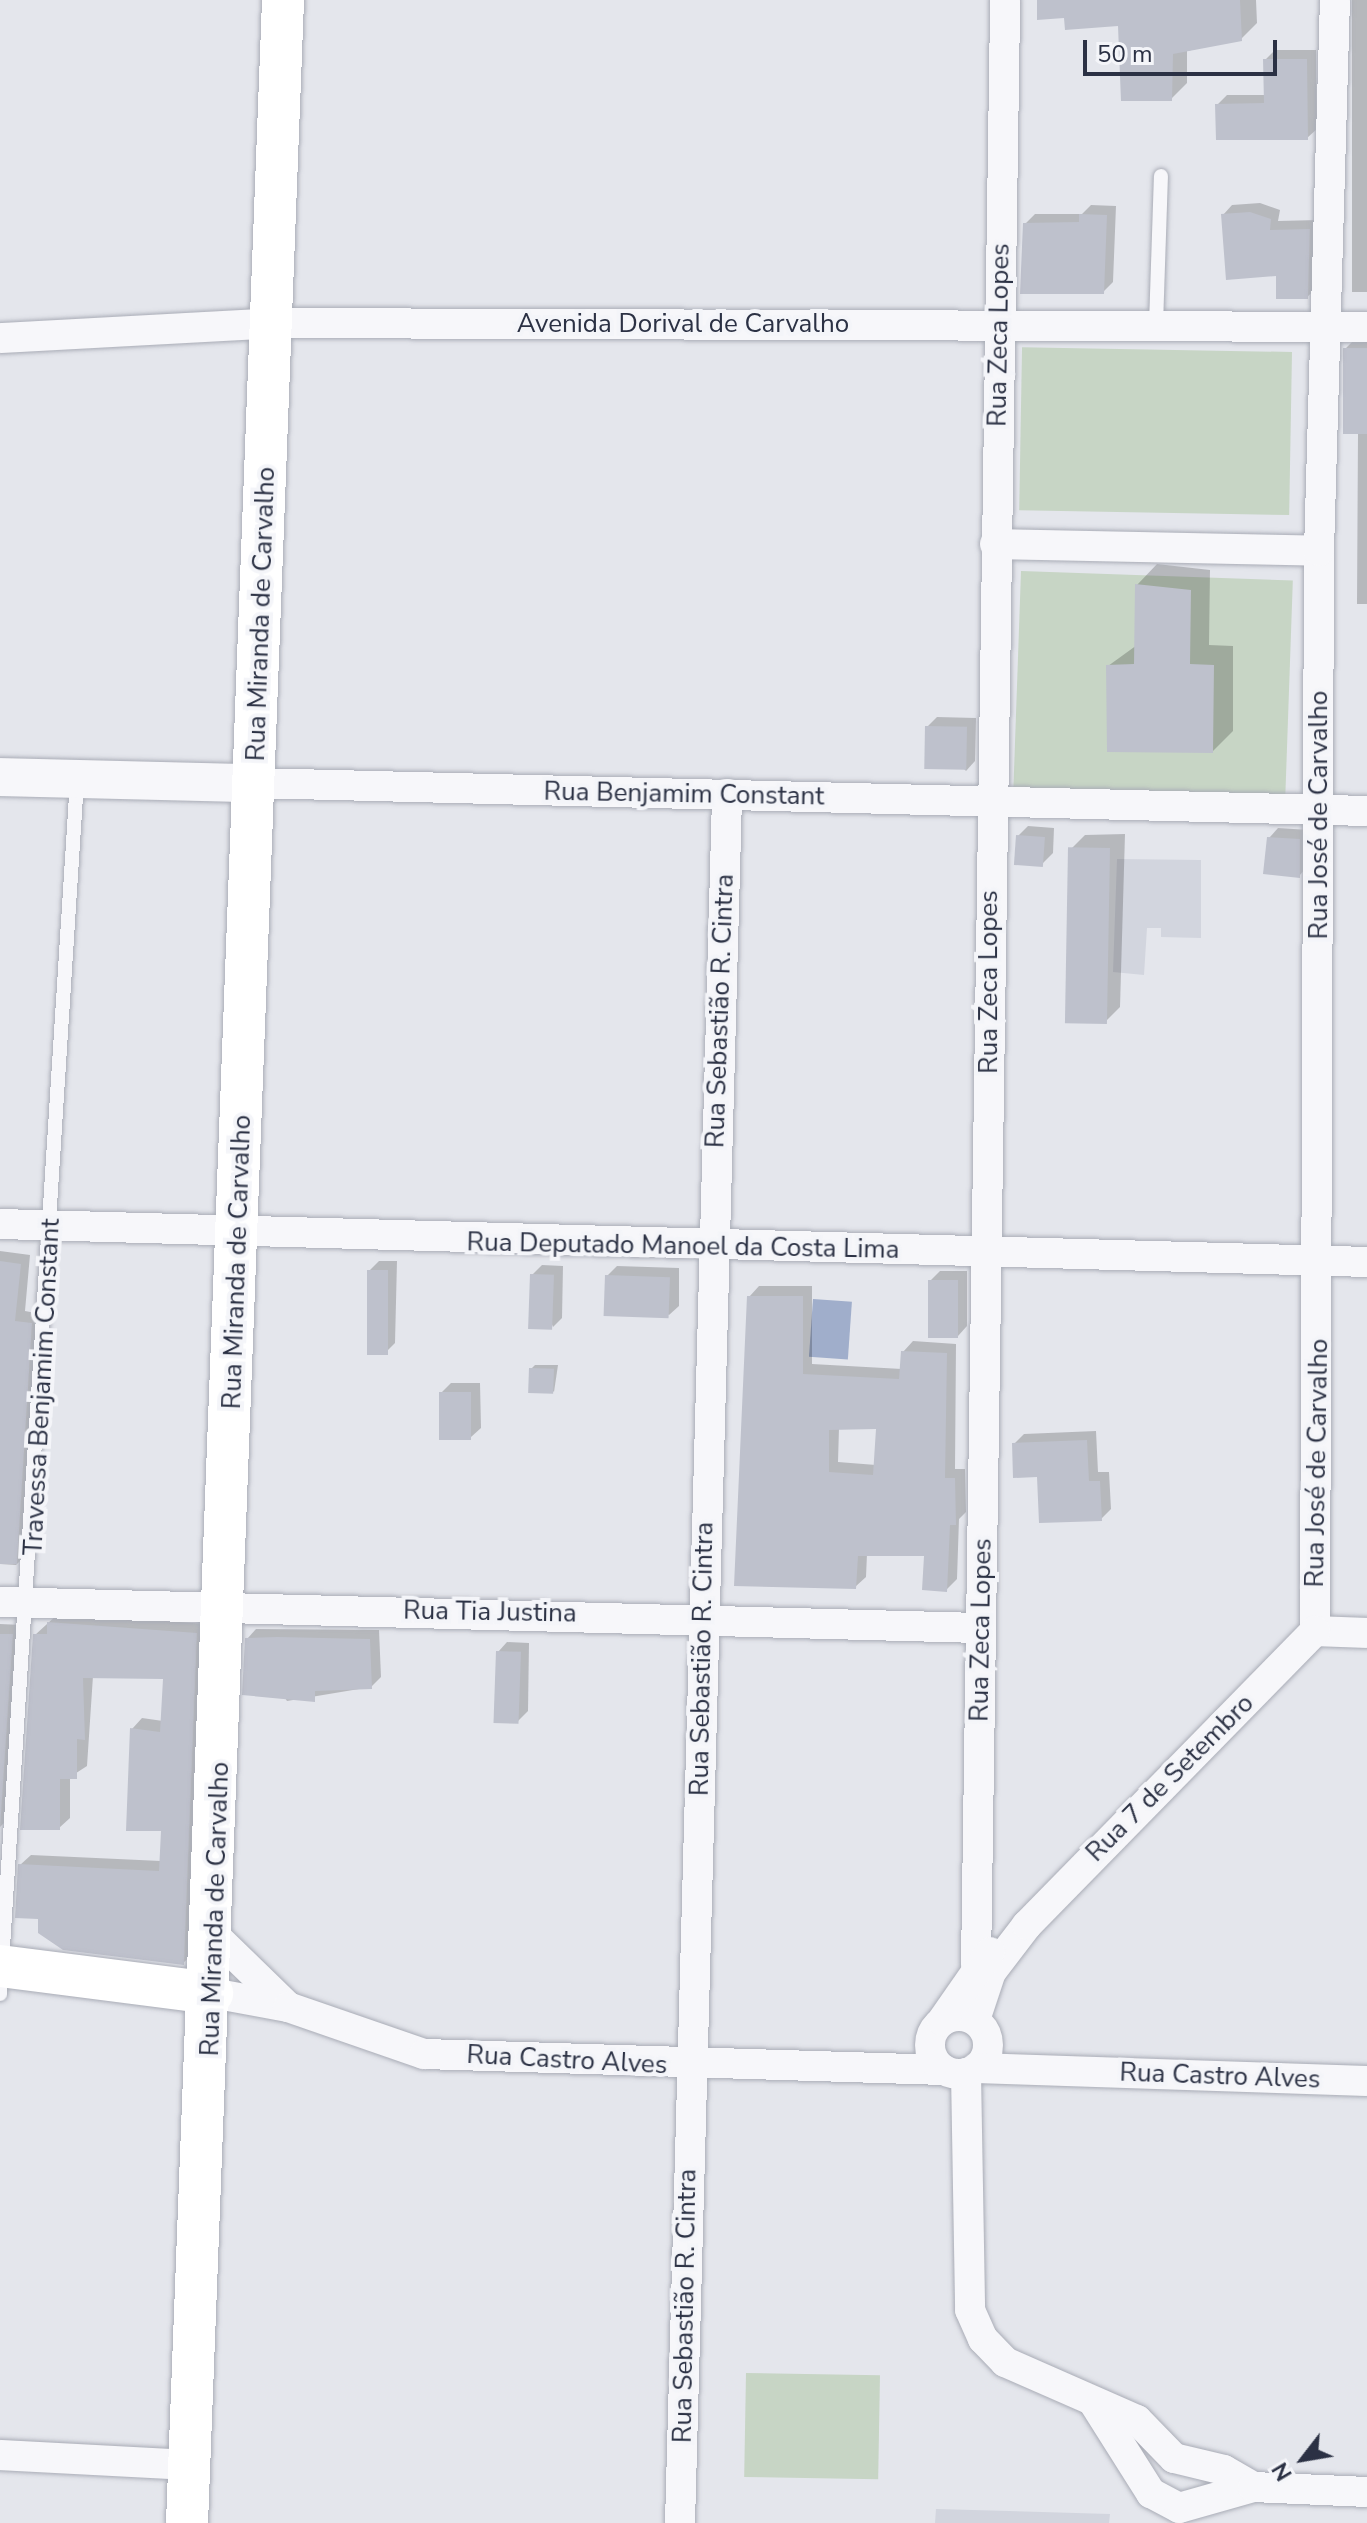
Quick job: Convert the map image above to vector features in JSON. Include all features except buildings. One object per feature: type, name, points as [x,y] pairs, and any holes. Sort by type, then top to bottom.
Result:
[{"type":"main road","name":"Rua Miranda de Carvalho","points":[[187,2523],[212,1993],[283,0]]},
{"type":"main road","name":"Rua Castro Alves","points":[[2,1976],[212,1993]]},
{"type":"street","name":"Rua Zeca Lopes","points":[[976,1965],[980,1628],[991,1253],[988,801],[1005,0]]},
{"type":"street","name":"Rua José de Carvalho","points":[[1315,1631],[1319,1261],[1319,551],[1335,0]]},
{"type":"street","name":"Avenida Dorival de Carvalho","points":[[0,338],[273,323],[1367,327]]},
{"type":"street","points":[[995,544],[1319,551]]},
{"type":"street","name":"Rua Benjamim Constant","points":[[0,777],[1367,811]]},
{"type":"street","name":"Rua Sebastião R. Cintra","points":[[680,2523],[712,1248],[727,794]]},
{"type":"street","name":"Rua Deputado Manoel da Costa Lima","points":[[0,1224],[238,1235],[1367,1262]]},
{"type":"street","name":"Rua Tia Justina","points":[[15,1602],[702,1617],[980,1628]]},
{"type":"street","points":[[1315,1631],[1367,1633]]},
{"type":"street","name":"Rua 7 de Setembro","points":[[975,2020],[991,1972],[1027,1925],[1315,1631]]},
{"type":"street","name":"Rua 7 de Setembro","points":[[938,2025],[976,1965],[1027,1925]]},
{"type":"street","name":"Rua Castro Alves","points":[[214,1935],[288,2007]]},
{"type":"street","name":"Rua Castro Alves","points":[[212,1993],[288,2007],[424,2054],[852,2071],[962,2070],[1367,2081]]},
{"type":"street","points":[[975,2020],[988,2049],[962,2070],[931,2051],[938,2025],[975,2020]]},
{"type":"street","name":"Rua Castro Alves","points":[[852,2071],[938,2025]]},
{"type":"street","points":[[962,2070],[970,2310],[983,2339],[1005,2362],[1137,2420],[1174,2458],[1224,2470],[1253,2487]]},
{"type":"street","points":[[1094,2403],[1151,2493],[1160,2523]]},
{"type":"street","points":[[0,2455],[189,2465]]},
{"type":"street","points":[[1151,2493],[1174,2458]]},
{"type":"street","points":[[1151,2493],[1179,2508],[1253,2487],[1367,2492]]},
{"type":"lane","points":[[1156,325],[1161,176]]},
{"type":"lane","name":"Travessa Benjamim Constant","points":[[2,1976],[15,1602],[51,1227],[77,779]]},
{"type":"shaded area","points":[[1117,859],[1201,860],[1201,938],[1161,937],[1161,928],[1147,928],[1144,975],[1113,972]]},
{"type":"shaded area","points":[[936,2509],[1110,2514],[1109,2523],[935,2523]]},
{"type":"green space","points":[[1022,347],[1292,352],[1289,515],[1019,510]]},
{"type":"green space","points":[[1021,571],[1293,580],[1285,797],[1013,788]]},
{"type":"green space","points":[[746,2373],[880,2375],[878,2479],[744,2477]]},
{"type":"water","points":[[813,1299],[852,1302],[848,1360],[809,1357]]}]
